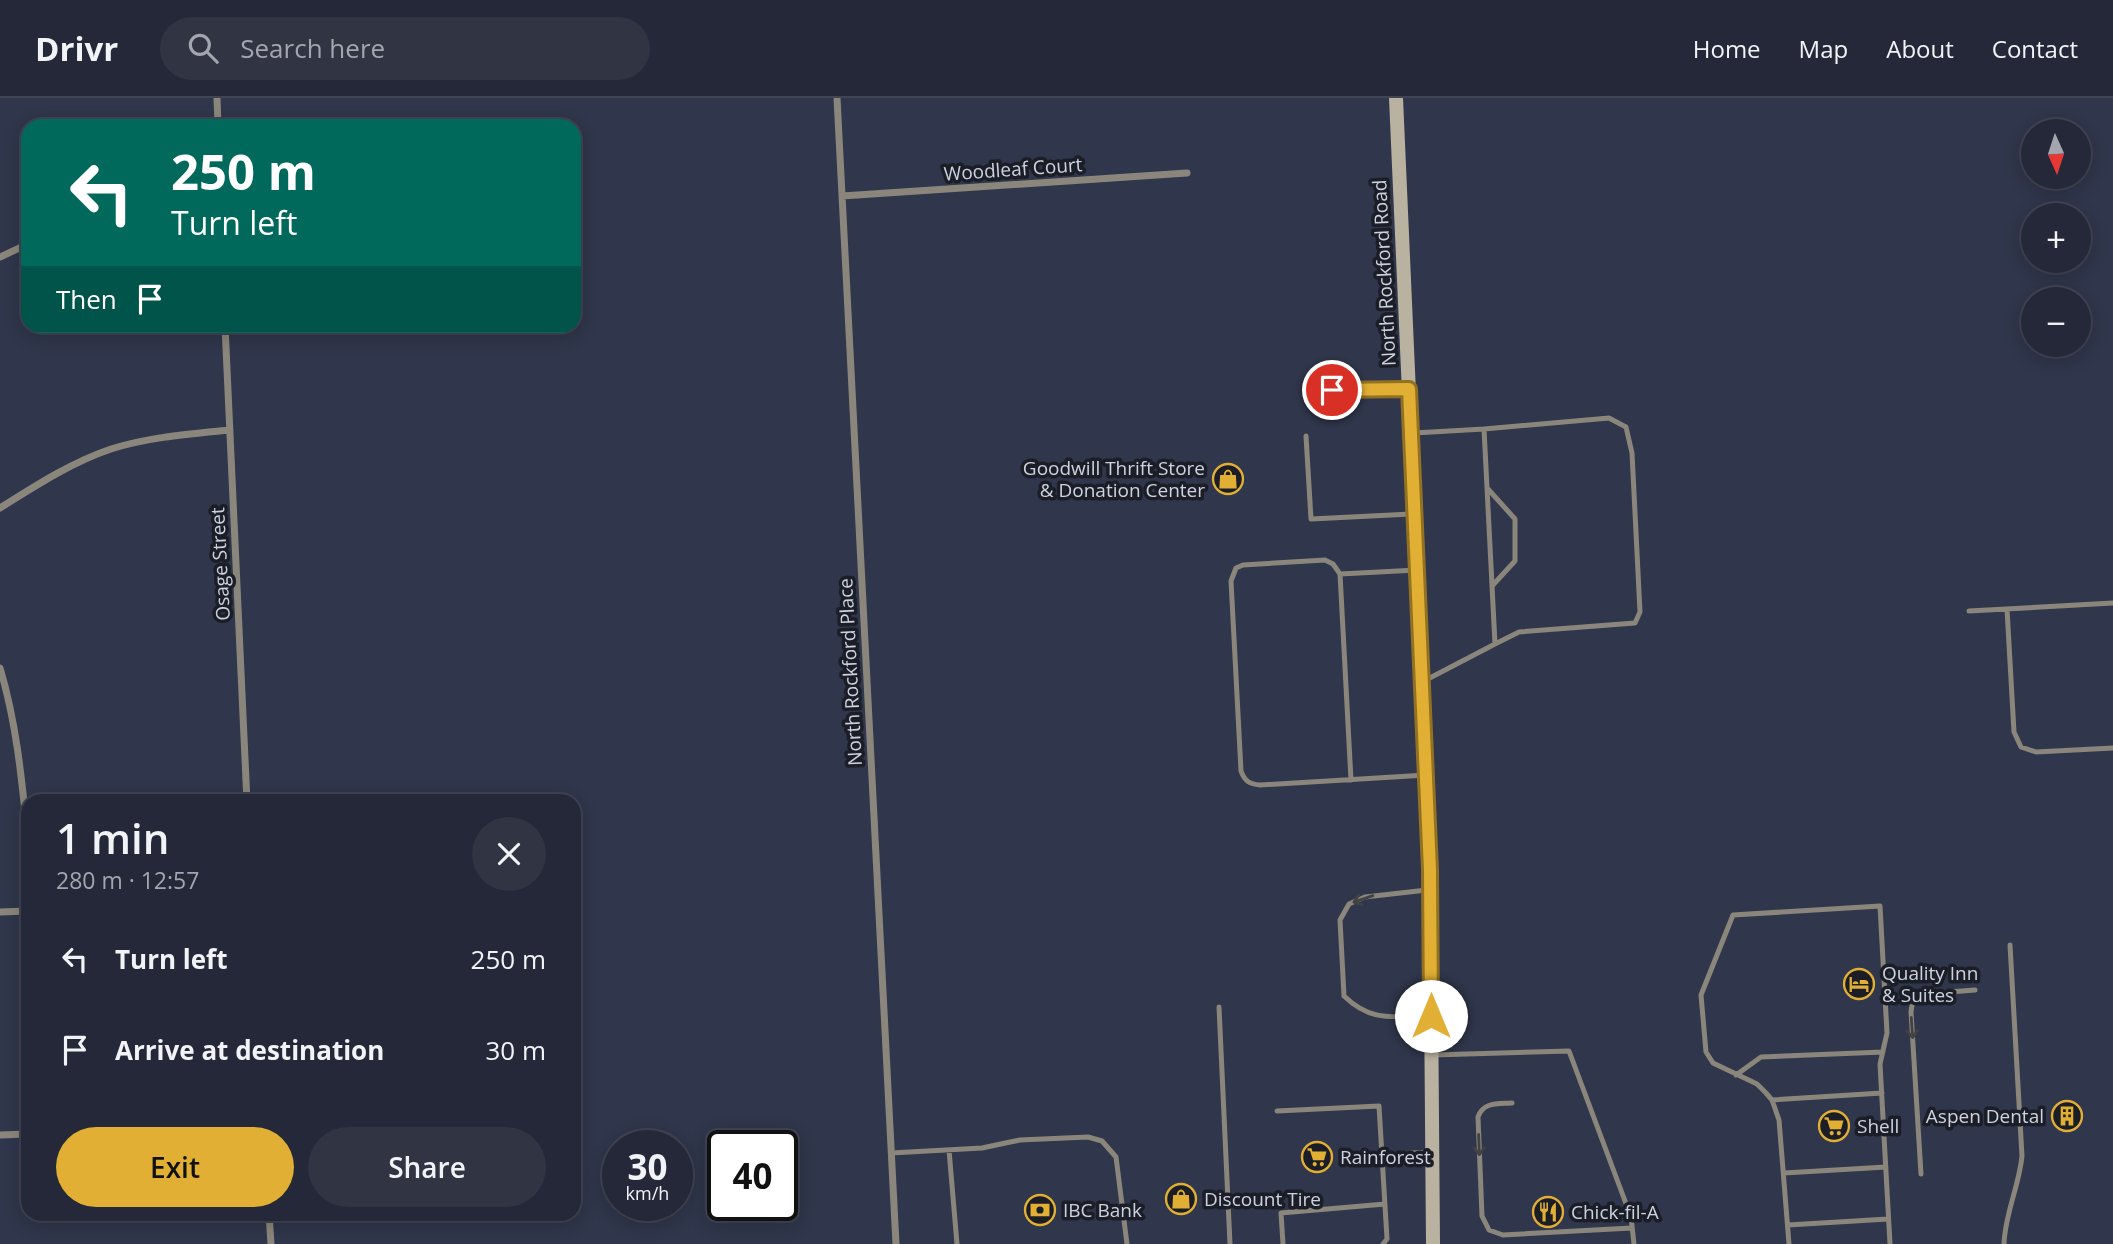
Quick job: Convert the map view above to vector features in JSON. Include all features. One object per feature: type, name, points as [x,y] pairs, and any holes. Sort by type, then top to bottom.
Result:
[{"type":"street","points":[[217,98],[218,119]]},
{"type":"street","name":"North Rockford Place","points":[[837,98],[896,1244]]},
{"type":"street","name":"North Rockford Road","points":[[1396,98],[1430,889],[1433,1244]]},
{"type":"street","name":"Woodleaf Court","points":[[842,196],[1186,173]]},
{"type":"street","points":[[0,257],[21,247]]},
{"type":"street","name":"Osage Street","points":[[225,333],[247,794]]},
{"type":"street","points":[[0,508],[49,477],[110,450],[174,436],[230,430]]},
{"type":"street","points":[[0,668],[10,702],[23,794]]},
{"type":"street","points":[[0,912],[21,911]]},
{"type":"street","points":[[0,1135],[21,1134]]},
{"type":"street","points":[[269,1221],[271,1244]]},
{"type":"lane","points":[[1306,391],[1409,389]]},
{"type":"lane","points":[[1411,434],[1609,418],[1626,427],[1632,453],[1640,612],[1635,623],[1519,632],[1422,682]]},
{"type":"lane","points":[[1484,429],[1495,644]]},
{"type":"lane","points":[[1307,436],[1311,519],[1414,514]]},
{"type":"lane","points":[[1487,488],[1515,519],[1515,561],[1492,586]]},
{"type":"lane","points":[[1351,780],[1340,573],[1333,564],[1325,560],[1243,565],[1236,568],[1232,575],[1241,771],[1244,779],[1251,784],[1260,785],[1351,780],[1426,775]]},
{"type":"lane","points":[[1340,573],[1417,570]]},
{"type":"lane","points":[[1969,611],[2113,603]]},
{"type":"lane","points":[[2007,609],[2014,732],[2021,747],[2036,752],[2113,748]]},
{"type":"lane","points":[[1430,889],[1365,897],[1349,904],[1340,920],[1344,996],[1359,1010],[1376,1016],[1431,1016]]},
{"type":"lane","points":[[1789,1244],[1779,1120],[1772,1100],[1757,1084],[1713,1063],[1706,1052],[1701,995],[1733,915],[1880,906],[1887,1033],[1880,1064],[1890,1244]]},
{"type":"lane","points":[[2004,1244],[2011,1196],[2020,1175],[2022,1156],[2010,945]]},
{"type":"lane","points":[[1921,1174],[1912,1002],[1923,994],[1975,990]]},
{"type":"lane","points":[[1219,1007],[1230,1244]]},
{"type":"lane","points":[[1432,1055],[1569,1051],[1630,1217],[1634,1244]]},
{"type":"lane","points":[[1737,1075],[1761,1057],[1883,1052]]},
{"type":"lane","points":[[1772,1100],[1882,1093]]},
{"type":"lane","points":[[1511,1103],[1486,1105],[1478,1117],[1482,1216],[1489,1230],[1503,1235],[1632,1228]]},
{"type":"lane","points":[[1276,1111],[1379,1106],[1387,1239],[1383,1244]]},
{"type":"lane","points":[[891,1153],[982,1148],[1020,1140],[1088,1137],[1102,1142],[1116,1157],[1127,1244]]},
{"type":"lane","points":[[949,1150],[957,1244]]},
{"type":"lane","points":[[1382,1155],[1432,1152]]},
{"type":"lane","points":[[1784,1173],[1885,1167]]},
{"type":"lane","points":[[1283,1244],[1281,1213],[1384,1204]]},
{"type":"lane","points":[[1788,1225],[1888,1219]]},
{"type":"place","name":"Goodwill Thrift Store & Donation Center","points":[[1228,479]]},
{"type":"place","name":"Quality Inn & Suites","points":[[1859,984]]},
{"type":"place","name":"Aspen Dental","points":[[2067,1116]]},
{"type":"place","name":"Shell","points":[[1834,1126]]},
{"type":"place","name":"Rainforest","points":[[1317,1157]]},
{"type":"place","name":"Discount Tire","points":[[1181,1199]]},
{"type":"place","name":"IBC Bank","points":[[1040,1210]]},
{"type":"place","name":"Chick-fil-A","points":[[1548,1212]]},
{"type":"route","points":[[1332,390],[1409,389],[1430,870],[1431,1016]]}]
